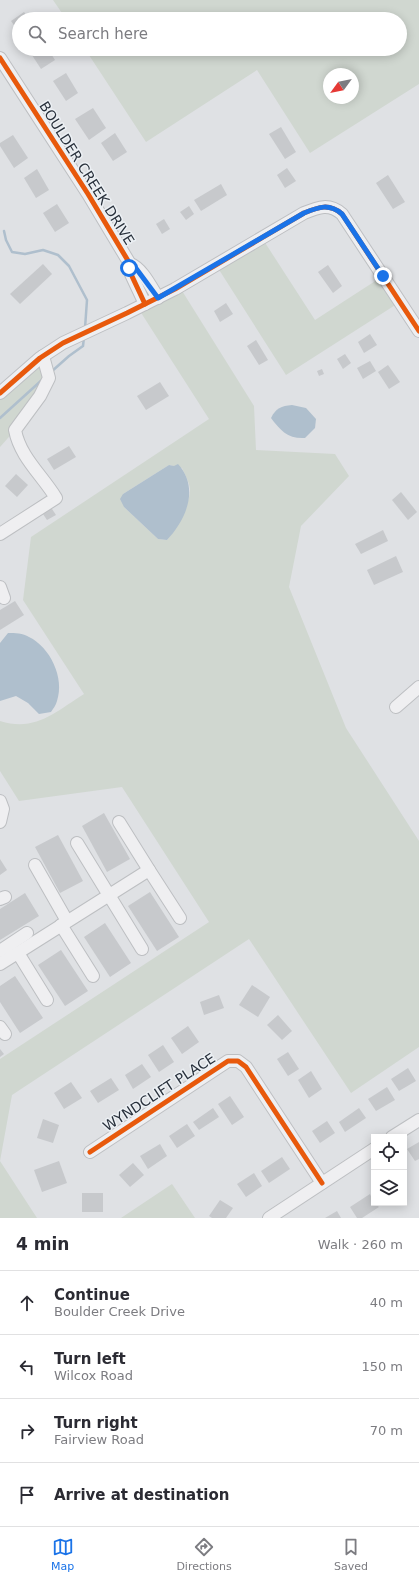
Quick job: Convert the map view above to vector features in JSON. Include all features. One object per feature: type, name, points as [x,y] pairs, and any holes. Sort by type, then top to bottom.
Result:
[{"type":"street","name":"BOULDER CREEK DRIVE","points":[[0,58],[88,194],[130,264],[142,275],[158,298]]},
{"type":"street","points":[[0,393],[43,356],[81,334],[158,298],[304,213],[318,208],[331,206],[342,214],[419,331]]},
{"type":"street","name":"BOULDER CREEK DRIVE","points":[[130,264],[130,272],[145,304]]},
{"type":"street","points":[[0,534],[56,498],[27,459],[18,444],[15,430],[40,396],[49,378],[43,356]]},
{"type":"street","points":[[396,707],[419,687]]},
{"type":"street","points":[[0,801],[3,809],[0,822]]},
{"type":"street","points":[[119,822],[180,918]]},
{"type":"street","points":[[77,843],[108,896],[142,949]]},
{"type":"street","points":[[35,865],[93,976]]},
{"type":"street","points":[[0,964],[149,870]]},
{"type":"street","points":[[0,951],[27,933]]},
{"type":"street","points":[[18,953],[47,1000]]},
{"type":"street","name":"WYNDCLIFT PLACE","points":[[90,1152],[228,1061],[238,1061],[246,1067],[322,1183]]},
{"type":"street","points":[[397,1134],[419,1120]]},
{"type":"street","points":[[269,1218],[371,1151]]},
{"type":"shaded area","points":[[53,0],[419,0],[419,84],[310,153],[257,70],[146,142],[90,56],[407,56],[407,12],[61,12]]},
{"type":"shaded area","points":[[262,238],[315,320],[383,276],[400,302],[286,375],[216,265]]},
{"type":"shaded area","points":[[179,286],[254,406],[256,450],[335,454],[349,476],[301,526],[289,587],[346,728],[419,841],[419,1047],[351,1093],[249,939],[12,1095],[0,1161],[0,1059],[209,922],[122,787],[19,801],[0,771],[0,721],[13,724],[35,722],[54,713],[84,694],[23,600],[31,537],[209,419],[138,308]],"holes":[[[169,465],[182,468],[190,489],[188,501],[178,523],[167,540],[158,539],[124,507],[123,494]]]},
{"type":"shaded area","points":[[40,358],[49,378],[15,430],[0,447],[0,393]]},
{"type":"shaded area","points":[[0,1161],[37,1218],[0,1218]]},
{"type":"shaded area","points":[[172,1184],[195,1218],[121,1218]]},
{"type":"water","points":[[292,405],[306,408],[316,419],[315,428],[305,438],[289,436],[278,427],[271,418],[279,408]]},
{"type":"water","points":[[178,464],[185,473],[188,483],[188,504],[180,523],[174,532],[167,540],[158,539],[124,507],[120,499],[123,494],[169,465],[174,466]]},
{"type":"water","points":[[8,633],[24,635],[37,642],[54,664],[59,683],[59,692],[57,702],[51,712],[39,714],[28,703],[16,696],[0,701],[0,643]]},
{"type":"building","points":[[33,56],[52,56],[55,60],[41,69]]},
{"type":"building","points":[[66,73],[78,93],[66,101],[53,81]]},
{"type":"building","points":[[93,108],[106,128],[89,140],[75,119]]},
{"type":"building","points":[[281,127],[296,152],[285,159],[269,134]]},
{"type":"building","points":[[115,133],[127,152],[113,161],[101,143]]},
{"type":"building","points":[[13,135],[28,158],[14,168],[0,146],[0,143]]},
{"type":"building","points":[[287,168],[296,181],[285,188],[277,175]]},
{"type":"building","points":[[37,169],[49,190],[36,198],[24,178]]},
{"type":"building","points":[[388,175],[405,202],[393,209],[376,183]]},
{"type":"building","points":[[221,184],[227,195],[201,211],[194,200]]},
{"type":"building","points":[[57,204],[69,223],[55,232],[43,213]]},
{"type":"building","points":[[189,206],[194,214],[186,220],[180,212]]},
{"type":"building","points":[[164,219],[170,229],[162,234],[156,224]]},
{"type":"building","points":[[43,264],[52,274],[20,304],[10,294]]},
{"type":"building","points":[[328,265],[342,286],[333,293],[318,272]]},
{"type":"building","points":[[226,303],[233,314],[220,322],[214,311]]},
{"type":"building","points":[[370,334],[377,345],[364,353],[358,342]]},
{"type":"building","points":[[256,340],[268,360],[259,365],[247,346]]},
{"type":"building","points":[[345,354],[351,363],[343,369],[337,359]]},
{"type":"building","points":[[370,361],[376,371],[363,379],[357,368]]},
{"type":"building","points":[[388,365],[400,382],[389,389],[378,372]]},
{"type":"building","points":[[322,369],[324,374],[319,376],[317,371]]},
{"type":"building","points":[[160,382],[169,396],[146,410],[137,396]]},
{"type":"building","points":[[69,446],[76,457],[54,470],[47,459]]},
{"type":"building","points":[[16,474],[28,485],[17,497],[5,486]]},
{"type":"building","points":[[401,492],[417,512],[408,520],[392,500]]},
{"type":"building","points":[[50,506],[56,515],[47,520],[41,511]]},
{"type":"building","points":[[383,530],[388,541],[361,554],[355,544]]},
{"type":"building","points":[[396,556],[403,572],[374,585],[367,570]]},
{"type":"building","points":[[15,601],[24,615],[0,630],[0,610]]},
{"type":"building","points":[[104,813],[130,859],[107,872],[82,826]]},
{"type":"building","points":[[58,835],[83,881],[60,893],[35,847]]},
{"type":"building","points":[[0,859],[7,870],[0,875]]},
{"type":"building","points":[[150,892],[179,937],[157,951],[128,906]]},
{"type":"building","points":[[25,893],[39,916],[0,940],[0,909]]},
{"type":"building","points":[[105,923],[131,963],[110,977],[84,937]]},
{"type":"building","points":[[61,950],[88,991],[65,1006],[38,965]]},
{"type":"building","points":[[15,976],[43,1018],[20,1033],[0,1002],[0,986]]},
{"type":"building","points":[[252,985],[270,997],[258,1017],[239,1005]]},
{"type":"building","points":[[219,995],[224,1008],[204,1015],[200,1002]]},
{"type":"building","points":[[278,1015],[292,1031],[282,1040],[267,1025]]},
{"type":"building","points":[[188,1026],[199,1042],[182,1054],[171,1038]]},
{"type":"building","points":[[163,1045],[174,1062],[159,1072],[148,1055]]},
{"type":"building","points":[[0,1049],[4,1054],[0,1057]]},
{"type":"building","points":[[288,1052],[299,1069],[288,1076],[277,1059]]},
{"type":"building","points":[[142,1064],[151,1077],[133,1089],[125,1075]]},
{"type":"building","points":[[408,1068],[416,1081],[399,1091],[391,1079]]},
{"type":"building","points":[[311,1071],[322,1089],[309,1098],[298,1080]]},
{"type":"building","points":[[111,1078],[119,1090],[98,1103],[90,1091]]},
{"type":"building","points":[[71,1082],[82,1098],[64,1109],[54,1093]]},
{"type":"building","points":[[387,1087],[395,1100],[376,1111],[368,1099]]},
{"type":"building","points":[[230,1096],[244,1117],[232,1125],[218,1104]]},
{"type":"building","points":[[213,1108],[219,1117],[199,1130],[193,1122]]},
{"type":"building","points":[[359,1108],[366,1118],[345,1132],[339,1122]]},
{"type":"building","points":[[43,1119],[59,1125],[53,1143],[37,1138]]},
{"type":"building","points":[[327,1121],[335,1133],[320,1143],[312,1131]]},
{"type":"building","points":[[187,1124],[195,1136],[177,1148],[169,1136]]},
{"type":"building","points":[[419,1142],[419,1159],[415,1161],[407,1149]]},
{"type":"building","points":[[160,1144],[167,1156],[148,1169],[140,1156]]},
{"type":"building","points":[[282,1157],[290,1169],[269,1183],[261,1171]]},
{"type":"building","points":[[59,1161],[67,1183],[42,1192],[34,1170]]},
{"type":"building","points":[[133,1163],[144,1175],[130,1187],[119,1175]]},
{"type":"building","points":[[254,1173],[262,1186],[246,1197],[237,1184]]},
{"type":"building","points":[[82,1193],[103,1193],[103,1212],[82,1212]]},
{"type":"building","points":[[370,1194],[371,1206],[379,1207],[362,1218],[357,1218],[350,1207]]},
{"type":"building","points":[[220,1200],[233,1208],[226,1218],[212,1218],[209,1216]]},
{"type":"building","points":[[337,1211],[341,1218],[325,1218]]},
{"type":"waterway","points":[[4,231],[6,240],[12,252],[25,254],[43,250],[58,255],[69,266],[87,300],[85,328]]},
{"type":"waterway","points":[[51,372],[83,346],[84,337]]},
{"type":"waterway","points":[[0,418],[43,379]]},
{"type":"cycle path","points":[[0,58],[88,194],[130,264],[130,272],[145,304]]},
{"type":"cycle path","points":[[0,393],[40,358],[63,343],[175,289],[304,213],[324,207],[333,208],[342,214],[419,331]]},
{"type":"cycle path","points":[[90,1152],[228,1061],[238,1061],[246,1067],[322,1183]]},
{"type":"route","points":[[129,268],[130,264],[135,267],[158,298],[304,213],[318,208],[331,206],[336,208],[342,214],[383,276]]}]
